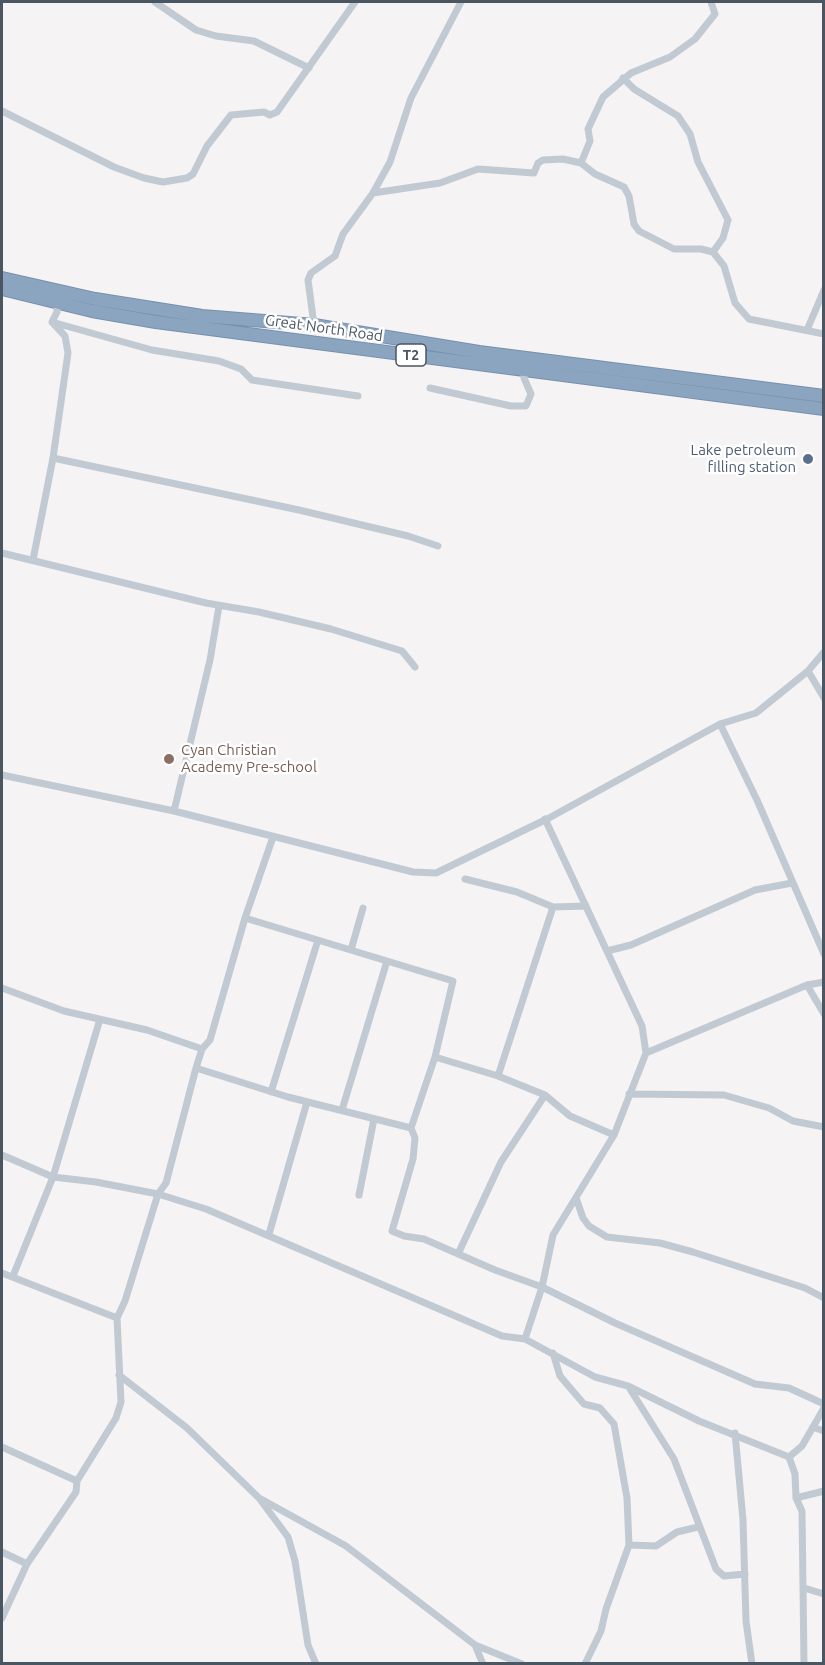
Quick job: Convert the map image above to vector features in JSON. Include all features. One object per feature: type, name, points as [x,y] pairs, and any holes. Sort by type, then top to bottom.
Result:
[{"type":"highway","name":"Great North Road","points":[[2,278],[95,299],[202,316],[314,325],[479,352],[824,396]]},
{"type":"highway","name":"Great North Road","points":[[2,289],[156,322],[824,410]]},
{"type":"street","points":[[155,2],[196,30],[216,36],[254,41],[309,68]]},
{"type":"street","points":[[2,111],[114,167],[144,178],[177,181],[193,174],[207,146],[231,115],[264,112],[270,115],[277,112],[284,99],[356,2]]},
{"type":"street","points":[[314,325],[308,280],[311,273],[335,256],[343,234],[373,194],[390,162],[411,98],[461,2]]},
{"type":"street","points":[[581,163],[590,141],[588,129],[603,97],[623,78],[658,60],[670,57],[695,39],[715,14],[711,2]]},
{"type":"street","points":[[623,78],[634,89],[678,116],[690,134],[698,162],[728,220],[723,238],[713,252]]},
{"type":"street","points":[[373,194],[440,183],[478,169],[534,173],[538,163],[543,160],[563,159],[581,163],[595,174],[624,187],[629,196],[634,224],[639,231],[674,249],[701,249],[713,252],[727,273],[735,303],[749,319],[824,334]]},
{"type":"street","points":[[807,330],[824,290]]},
{"type":"street","points":[[52,322],[57,312],[57,302]]},
{"type":"street","points":[[52,322],[152,350],[219,361],[241,369],[252,380],[358,396]]},
{"type":"street","points":[[33,560],[53,458],[69,352],[65,336],[52,322]]},
{"type":"street","points":[[430,388],[511,406],[526,406],[531,394],[524,378],[525,369]]},
{"type":"street","points":[[53,458],[299,510],[408,536],[438,546]]},
{"type":"street","points":[[2,553],[219,606],[321,627],[396,648],[407,654],[416,667]]},
{"type":"street","points":[[174,811],[210,660],[219,606]]},
{"type":"street","points":[[2,775],[174,811],[413,872],[436,873],[545,819],[720,724],[756,713],[808,671],[824,652]]},
{"type":"street","points":[[808,671],[824,698]]},
{"type":"street","points":[[720,724],[757,800],[824,954]]},
{"type":"street","points":[[525,1339],[542,1287],[553,1235],[614,1135],[646,1053],[642,1026],[545,819]]},
{"type":"street","points":[[2,1618],[27,1564],[75,1492],[76,1481],[116,1418],[121,1402],[117,1318],[125,1301],[158,1194],[166,1183],[196,1068],[202,1049],[210,1040],[245,918],[273,837]]},
{"type":"street","points":[[465,879],[517,892],[553,907],[586,906]]},
{"type":"street","points":[[607,951],[631,945],[755,890],[792,883]]},
{"type":"street","points":[[498,1076],[553,907]]},
{"type":"street","points":[[351,950],[363,908]]},
{"type":"street","points":[[245,918],[453,981],[435,1057],[411,1128],[415,1138],[413,1159],[392,1230],[404,1236],[424,1239],[542,1287],[615,1323],[755,1384],[789,1388],[824,1406],[814,1428],[802,1446],[789,1457]]},
{"type":"street","points":[[271,1092],[318,940]]},
{"type":"street","points":[[342,1110],[387,961]]},
{"type":"street","points":[[646,1053],[807,985],[824,982]]},
{"type":"street","points":[[807,985],[824,1014]]},
{"type":"street","points":[[2,988],[64,1011],[100,1019],[202,1049]]},
{"type":"street","points":[[13,1276],[53,1177],[100,1019]]},
{"type":"street","points":[[435,1057],[498,1076],[545,1095],[570,1116],[614,1135]]},
{"type":"street","points":[[196,1068],[271,1092],[411,1128]]},
{"type":"street","points":[[629,1094],[724,1095],[769,1108],[793,1121],[824,1127]]},
{"type":"street","points":[[458,1254],[501,1162],[545,1095]]},
{"type":"street","points":[[269,1234],[308,1102]]},
{"type":"street","points":[[359,1195],[374,1119]]},
{"type":"street","points":[[2,1155],[53,1177],[96,1182],[158,1194],[269,1234],[356,1275],[502,1336],[525,1339],[595,1377],[628,1386],[699,1421],[735,1433],[789,1457],[795,1474],[796,1498],[802,1511],[804,1664]]},
{"type":"street","points":[[576,1198],[582,1218],[589,1226],[607,1237],[660,1244],[693,1252],[805,1288],[824,1298]]},
{"type":"street","points":[[2,1273],[117,1318]]},
{"type":"street","points":[[553,1353],[560,1376],[571,1389],[585,1404],[600,1408],[614,1424],[627,1498],[630,1545],[606,1609],[601,1631],[585,1664]]},
{"type":"street","points":[[119,1375],[188,1428],[259,1498],[288,1537],[295,1561],[308,1644],[316,1664]]},
{"type":"street","points":[[628,1386],[675,1459],[698,1527],[719,1573],[724,1576],[745,1574]]},
{"type":"street","points":[[814,1428],[824,1431]]},
{"type":"street","points":[[735,1433],[746,1612],[752,1664]]},
{"type":"street","points":[[2,1447],[76,1481]]},
{"type":"street","points":[[796,1498],[824,1491]]},
{"type":"street","points":[[259,1498],[346,1546],[475,1645],[522,1664]]},
{"type":"street","points":[[630,1545],[656,1546],[677,1532],[698,1527]]},
{"type":"street","points":[[2,1552],[27,1564]]},
{"type":"street","points":[[804,1588],[824,1594]]},
{"type":"street","points":[[475,1645],[483,1664]]},
{"type":"place","name":"Lake petroleum filling station","points":[[808,459]]},
{"type":"place","name":"Cyan Christian Academy Pre-school","points":[[169,759]]}]
